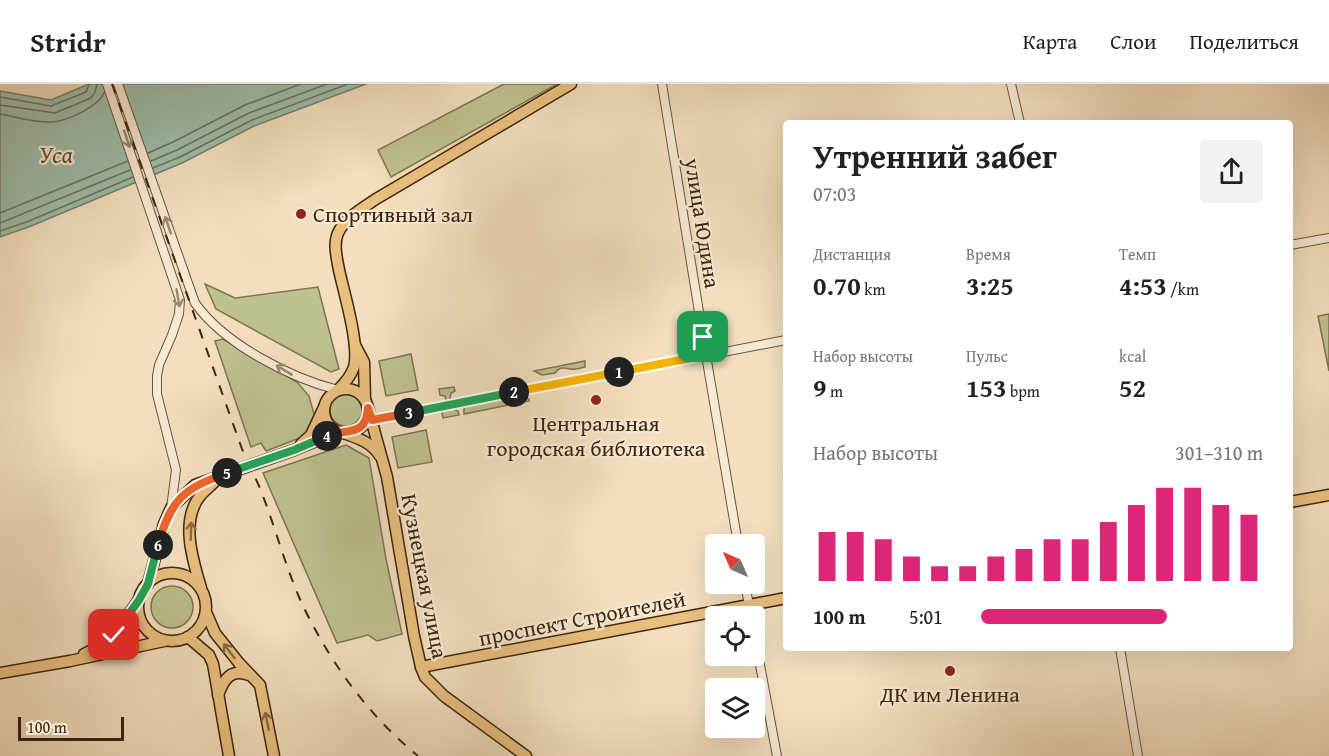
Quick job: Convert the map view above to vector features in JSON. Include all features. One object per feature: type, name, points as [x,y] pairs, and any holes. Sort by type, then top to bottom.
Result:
[{"type":"main road","points":[[294,450],[311,435],[330,396],[350,376],[354,365],[354,345],[336,253],[338,234],[353,216],[376,200],[571,84]]},
{"type":"main road","name":"Кузнецкая улица","points":[[354,345],[364,362],[367,404],[383,461],[414,636],[425,677],[444,696],[526,756]]},
{"type":"main road","points":[[70,661],[104,644],[114,635],[139,600],[148,584],[164,524],[171,508],[195,485],[341,432],[350,433],[361,427],[365,421],[367,404],[351,389],[338,390]]},
{"type":"main road","points":[[325,405],[325,418],[328,424],[341,432],[364,440],[375,449],[383,461]]},
{"type":"main road","points":[[139,600],[138,611],[141,621],[155,637],[172,642],[189,638],[203,622],[206,604],[192,557],[189,535],[192,516],[199,497],[222,475]]},
{"type":"main road","points":[[1293,501],[1329,495]]},
{"type":"main road","points":[[148,584],[155,578],[175,573],[185,576],[201,588]]},
{"type":"main road","name":"проспект Строителей","points":[[764,606],[783,599]]},
{"type":"main road","points":[[206,612],[215,633],[260,685],[274,756]]},
{"type":"main road","name":"проспект Строителей","points":[[421,667],[705,619]]},
{"type":"main road","points":[[189,638],[209,655],[213,664],[229,756]]},
{"type":"main road","points":[[0,673],[70,661],[164,640]]},
{"type":"main road","points":[[218,695],[226,676],[242,672],[251,676]]},
{"type":"street","points":[[107,84],[180,300],[179,314],[172,336],[159,365],[157,394],[176,470],[171,508]]},
{"type":"street","points":[[118,84],[195,303],[207,320],[225,335],[294,376],[338,390]]},
{"type":"street","name":"улица Юдина","points":[[662,84],[736,534]]},
{"type":"street","points":[[1011,84],[1019,120]]},
{"type":"street","points":[[1293,244],[1329,238]]},
{"type":"street","points":[[372,420],[783,341]]},
{"type":"street","points":[[1120,651],[1138,756]]},
{"type":"street","points":[[760,666],[777,756]]},
{"type":"green space","points":[[504,84],[557,84],[391,177],[378,150]]},
{"type":"green space","points":[[205,284],[235,298],[318,287],[339,369],[331,372],[216,309]]},
{"type":"green space","points":[[1329,314],[1329,371],[1318,316]]},
{"type":"green space","points":[[223,339],[297,382],[309,396],[314,414],[312,426],[305,436],[266,451],[261,443],[251,447],[215,341]]},
{"type":"green space","points":[[411,354],[418,390],[386,396],[379,361]]},
{"type":"green space","points":[[585,361],[585,367],[578,369],[562,368],[555,373],[542,375],[534,371]]},
{"type":"green space","points":[[454,387],[455,391],[451,393],[450,399],[453,409],[458,411],[459,415],[443,418],[442,413],[448,406],[445,396],[440,395],[439,389]]},
{"type":"green space","points":[[346,394],[357,399],[362,410],[357,421],[346,426],[335,421],[330,410],[335,399]]},
{"type":"green space","points":[[519,396],[529,401],[464,414],[464,406]]},
{"type":"green space","points":[[426,430],[432,462],[398,468],[392,437]]},
{"type":"green space","points":[[346,445],[369,458],[386,559],[402,634],[377,641],[368,635],[337,643],[263,473]]},
{"type":"green space","points":[[172,586],[187,592],[193,607],[187,622],[172,628],[157,622],[151,607],[157,592]]},
{"type":"water","name":"Уса","points":[[89,84],[366,84],[254,126],[182,163],[0,237],[0,91],[51,100]]},
{"type":"pier","points":[[103,84],[122,84],[154,178],[138,185]]},
{"type":"railway","points":[[112,84],[242,449],[263,496],[304,608],[327,650],[353,688],[383,724],[418,756]]},
{"type":"place","name":"Спортивный зал","points":[[301,214]]},
{"type":"place","name":"Центральная городская библиотека","points":[[596,400]]},
{"type":"place","name":"ДК им Ленина","points":[[950,671]]},
{"type":"route","points":[[114,635],[148,584],[164,524],[171,508],[195,485],[338,432],[350,433],[361,427],[368,415],[368,408],[372,420],[706,355],[703,337]]}]
